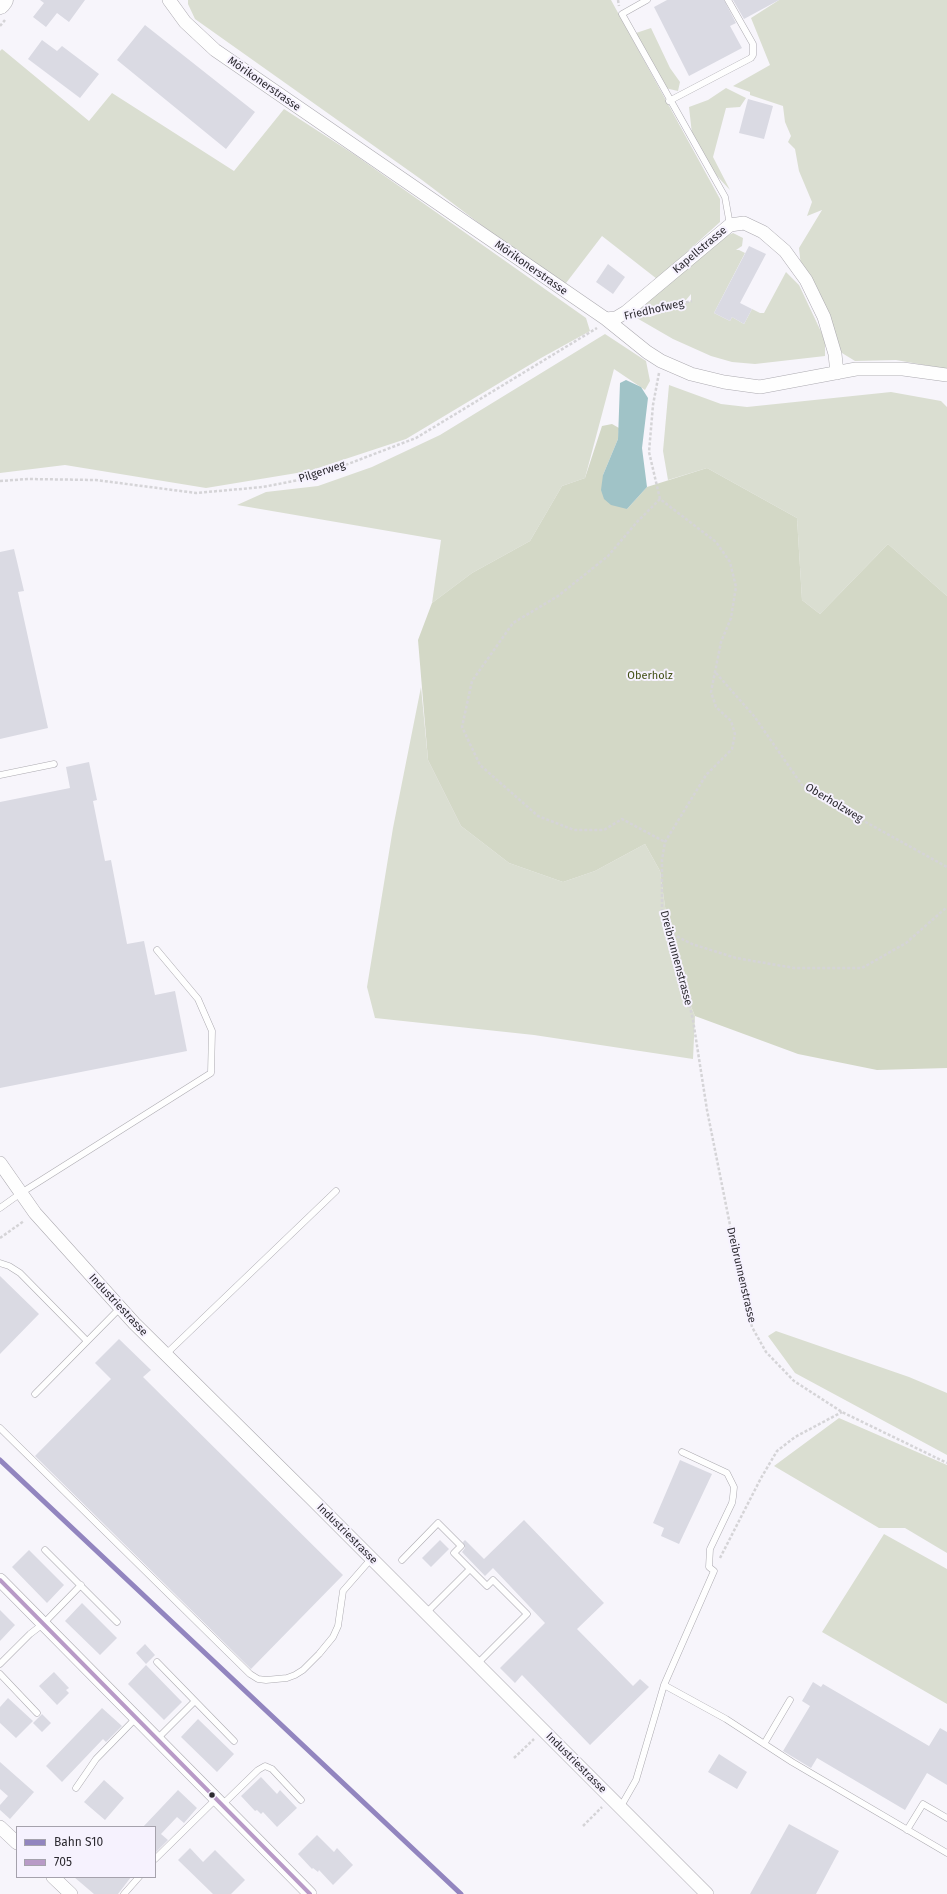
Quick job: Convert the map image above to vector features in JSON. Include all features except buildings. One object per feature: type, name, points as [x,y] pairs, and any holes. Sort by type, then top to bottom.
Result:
[{"type":"main road","points":[[0,4],[3,0]]},
{"type":"street","name":"Mörikonerstrasse","points":[[169,0],[185,22],[215,50],[606,319],[647,352],[661,361],[691,374],[724,382],[760,387],[856,369],[889,369],[947,375]]},
{"type":"street","name":"Kapellstrasse","points":[[606,319],[616,318],[626,312],[730,225],[744,223],[763,232],[785,251],[806,280],[824,317],[834,354],[836,372]]},
{"type":"street","name":"Industriestrasse","points":[[0,1163],[35,1213],[120,1308],[165,1355],[426,1613],[706,1894]]},
{"type":"street","points":[[0,1580],[158,1738],[310,1894]]},
{"type":"street","points":[[0,1827],[16,1842]]},
{"type":"street","points":[[54,1878],[71,1894]]},
{"type":"lane","points":[[647,0],[622,14],[669,101],[725,197],[730,225]]},
{"type":"lane","points":[[669,101],[753,55],[753,44],[728,0]]},
{"type":"lane","points":[[0,775],[54,764]]},
{"type":"lane","points":[[0,1208],[21,1193],[211,1072],[212,1031],[198,999],[157,950]]},
{"type":"lane","points":[[165,1355],[336,1191]]},
{"type":"lane","points":[[0,1263],[9,1266],[20,1274],[87,1341]]},
{"type":"lane","points":[[34,1394],[120,1308]]},
{"type":"lane","points":[[0,1428],[244,1669],[258,1678],[266,1680],[287,1678],[295,1675],[319,1654],[333,1637],[338,1626],[342,1592],[371,1559]]},
{"type":"lane","points":[[616,1803],[636,1780],[664,1685],[714,1571],[709,1567],[710,1549],[732,1503],[734,1487],[727,1473],[682,1452]]},
{"type":"lane","points":[[402,1560],[438,1523],[461,1546],[454,1553],[487,1586],[493,1580],[527,1614],[477,1664]]},
{"type":"lane","points":[[45,1550],[81,1584],[117,1622]]},
{"type":"lane","points":[[426,1613],[470,1569]]},
{"type":"lane","points":[[0,1664],[30,1634],[43,1624],[81,1584]]},
{"type":"lane","points":[[157,1662],[234,1741]]},
{"type":"lane","points":[[0,1674],[37,1713]]},
{"type":"lane","points":[[664,1685],[726,1719],[764,1744],[947,1853]]},
{"type":"lane","points":[[764,1744],[790,1700]]},
{"type":"lane","points":[[158,1738],[195,1701]]},
{"type":"lane","points":[[76,1788],[96,1760],[137,1717]]},
{"type":"lane","points":[[156,1858],[220,1801],[265,1766],[272,1769],[301,1800]]},
{"type":"lane","points":[[907,1830],[923,1804],[947,1818]]},
{"type":"lane","points":[[124,1894],[138,1878]]},
{"type":"path","name":"Friedhofweg","points":[[641,314],[692,301]]},
{"type":"path","name":"Pilgerweg","points":[[0,481],[28,479],[96,480],[196,493],[263,487],[314,477],[416,438],[596,330],[606,319]]},
{"type":"path","points":[[661,361],[653,405],[650,452],[660,499],[637,522],[608,556],[558,596],[513,623],[472,681],[462,727],[480,765],[538,816],[574,830],[604,830],[622,819],[665,842]]},
{"type":"path","name":"Dreibrunnenstrasse","points":[[660,499],[716,542],[730,562],[736,587],[731,618],[721,642],[711,692],[716,707],[731,721],[735,734],[732,749],[706,775],[665,842],[662,860],[662,911],[667,932],[685,986],[693,1020],[707,1110],[743,1293],[752,1327],[766,1352],[794,1381],[842,1412],[947,1463]]},
{"type":"path","name":"Oberholzweg","points":[[716,672],[754,716],[804,788],[947,868]]},
{"type":"path","points":[[667,932],[692,944],[736,958],[794,968],[862,968],[906,943],[947,907]]},
{"type":"path","points":[[0,1238],[35,1213]]},
{"type":"path","points":[[714,1571],[777,1451],[795,1437],[842,1412]]},
{"type":"path","points":[[514,1758],[543,1730]]},
{"type":"path","points":[[583,1826],[616,1803]]},
{"type":"shaded area","points":[[188,0],[611,0],[720,199],[720,222],[657,279],[602,236],[563,287],[422,180],[195,19],[188,4]]},
{"type":"shaded area","points":[[779,0],[947,0],[947,369],[896,360],[855,361],[842,353],[801,267],[799,248],[822,210],[807,216],[812,202],[799,171],[795,149],[788,142],[791,136],[785,122],[783,106],[750,95],[750,92],[733,86],[770,65],[751,18]]},
{"type":"shaded area","points":[[651,28],[670,68],[680,82],[678,91],[665,88],[636,33]]},
{"type":"shaded area","points":[[2,49],[89,121],[112,93],[234,171],[284,109],[355,155],[586,318],[590,331],[541,358],[406,439],[309,471],[206,488],[65,465],[0,473],[0,51]]},
{"type":"shaded area","points":[[726,88],[746,98],[740,107],[726,108],[713,157],[730,190],[716,175],[692,134],[689,107],[708,100]]},
{"type":"shaded area","points":[[733,233],[743,238],[742,246],[736,250],[745,253],[714,313],[730,321],[732,317],[744,324],[752,309],[760,313],[764,313],[786,272],[799,285],[825,340],[825,356],[755,364],[732,362],[711,356],[673,339],[635,317],[641,314],[650,317],[691,301],[691,294],[686,300],[645,312],[634,313],[714,242]]},
{"type":"shaded area","points":[[605,334],[646,361],[650,381],[645,390],[614,369],[585,478],[562,486],[530,541],[472,573],[432,603],[441,540],[237,505],[266,492],[318,486],[372,467],[440,435]]},
{"type":"shaded area","points":[[669,385],[721,404],[747,407],[891,392],[941,401],[947,407],[947,596],[888,544],[820,614],[802,600],[797,518],[707,468],[668,480],[663,451]]},
{"type":"shaded area","points":[[421,687],[428,760],[461,826],[509,863],[563,882],[595,871],[645,844],[660,871],[673,963],[695,1016],[693,1059],[534,1035],[375,1018],[367,987],[393,828]]},
{"type":"shaded area","points":[[776,1331],[909,1377],[947,1393],[947,1455],[795,1373],[768,1336]]},
{"type":"shaded area","points":[[839,1418],[947,1465],[947,1553],[905,1528],[879,1528],[774,1466]]},
{"type":"shaded area","points":[[884,1534],[947,1569],[947,1704],[822,1632]]},
{"type":"green space","name":"Oberholz","points":[[612,424],[619,428],[618,439],[603,475],[627,509],[647,487],[707,468],[797,518],[802,600],[820,614],[888,544],[947,596],[947,1068],[877,1070],[798,1054],[695,1016],[673,963],[660,871],[645,844],[595,871],[563,882],[509,863],[461,826],[428,760],[418,640],[432,603],[472,573],[530,541],[562,486],[585,478],[602,426]]},
{"type":"water","points":[[626,380],[641,387],[648,398],[642,448],[647,487],[627,509],[611,505],[604,499],[601,490],[603,475],[618,439],[620,383]]},
{"type":"rail line","name":"S10","points":[[0,1460],[461,1894]]},
{"type":"transit line","name":"705","points":[[0,1580],[310,1894]]}]
